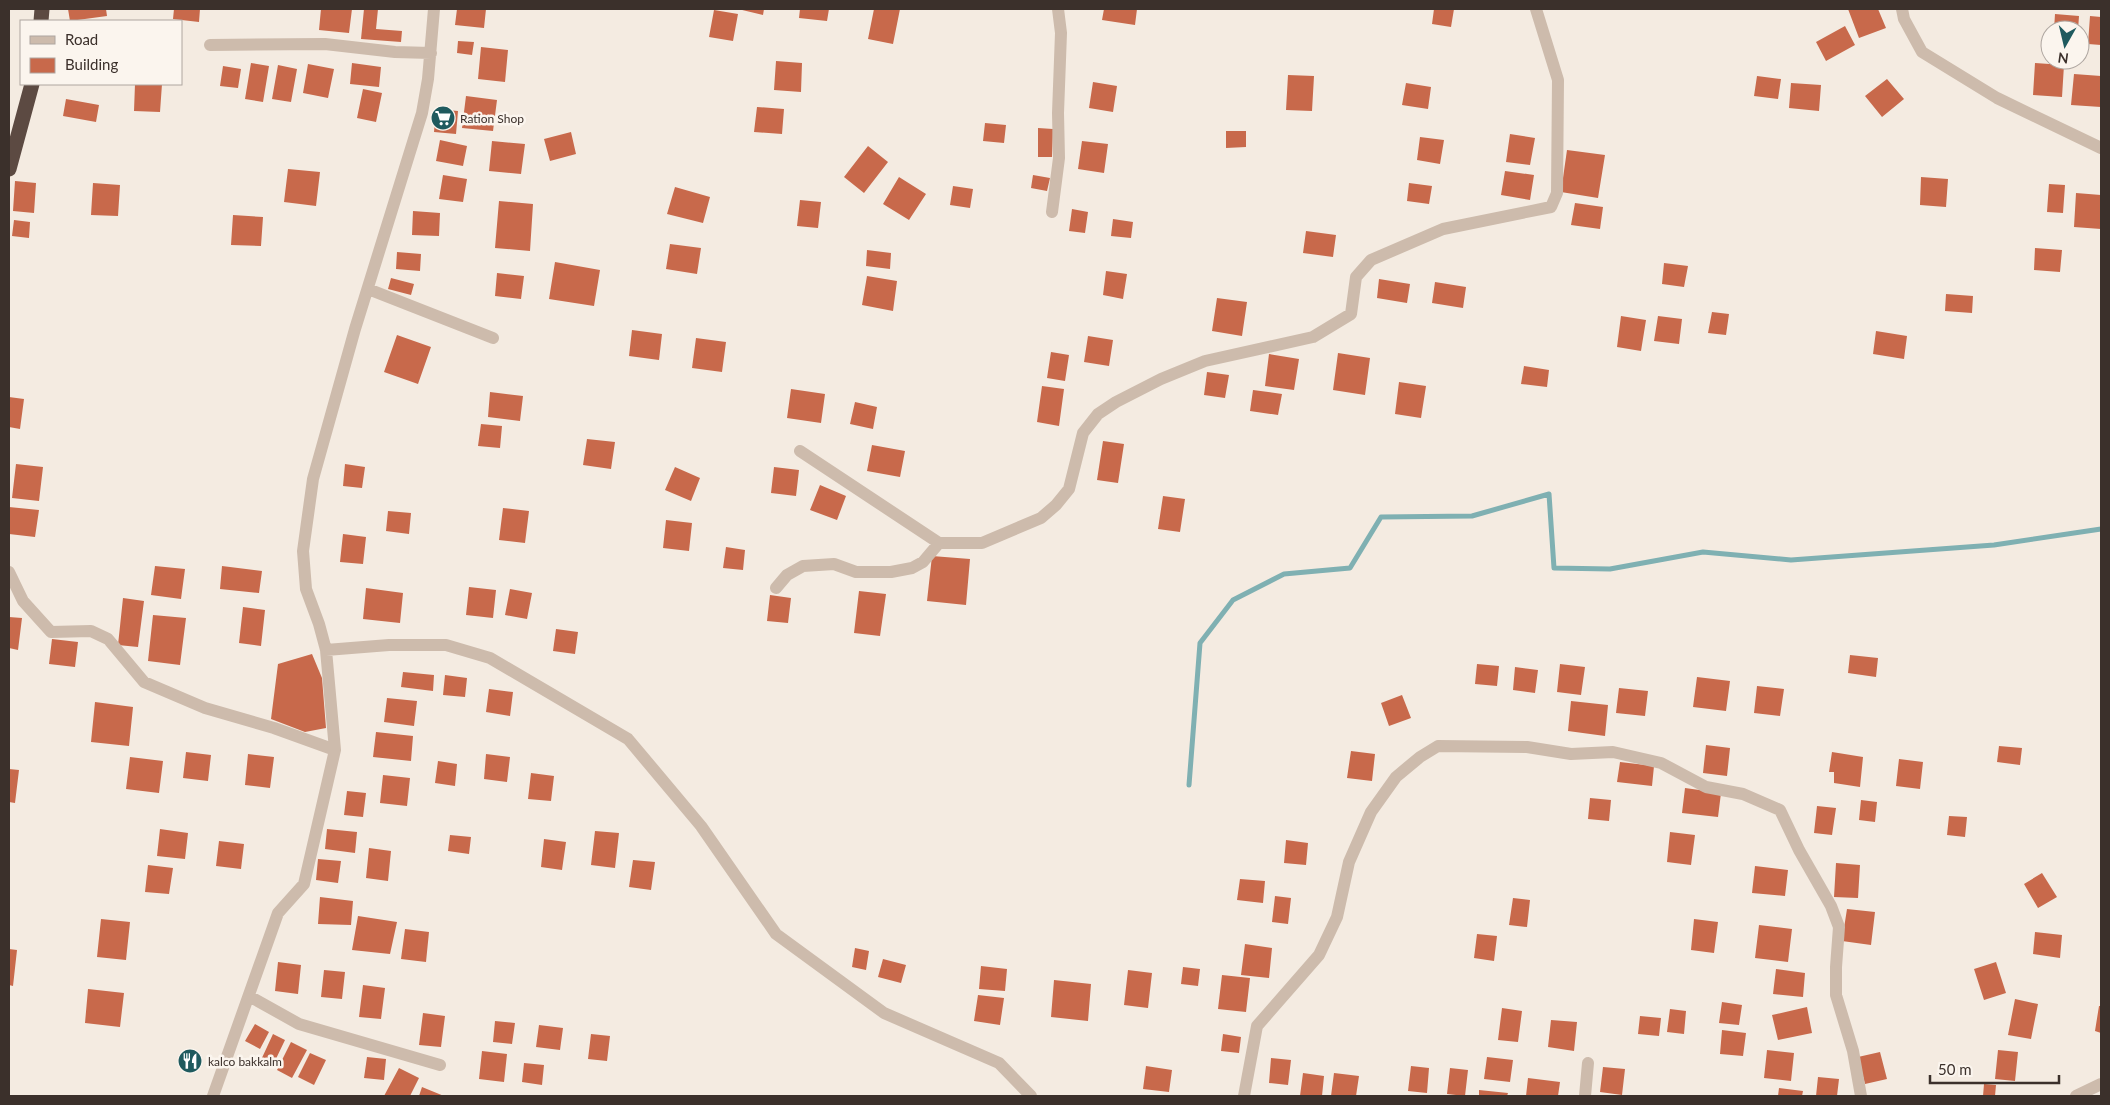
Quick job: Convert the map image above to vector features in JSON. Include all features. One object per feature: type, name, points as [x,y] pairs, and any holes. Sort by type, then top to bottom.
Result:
[{"type":"highway","points":[[9,169],[32,85]]},
{"type":"street","points":[[213,1096],[278,913],[304,884],[335,750],[326,650],[306,589],[303,551],[313,479],[388,217],[422,113],[434,9]]},
{"type":"street","points":[[1052,212],[1059,158],[1058,112],[1061,33],[1058,9]]},
{"type":"street","points":[[800,451],[939,543],[982,543],[1041,518],[1070,489],[1083,433],[1098,414],[1116,402],[1161,379],[1205,361],[1313,337],[1351,314],[1356,277],[1371,260],[1443,229],[1550,207],[1557,193],[1558,80],[1536,9]]},
{"type":"street","points":[[1902,9],[1904,19],[1922,52],[1997,98],[2101,148]]},
{"type":"street","points":[[210,45],[325,44],[395,52],[430,53]]},
{"type":"street","points":[[368,289],[494,338]]},
{"type":"street","points":[[776,588],[787,576],[803,566],[834,564],[856,572],[891,572],[912,568],[923,562],[939,543]]},
{"type":"street","points":[[9,572],[23,601],[51,632],[92,631],[108,639],[144,682],[205,708],[274,728],[335,750]]},
{"type":"street","points":[[326,650],[389,645],[446,645],[490,658],[628,739],[701,826],[776,934],[884,1013],[999,1062],[1031,1096]]},
{"type":"street","points":[[1244,1096],[1257,1026],[1318,955],[1338,917],[1349,862],[1371,812],[1396,777],[1420,757],[1438,746],[1527,747],[1571,754],[1613,752],[1661,763],[1706,787],[1743,794],[1780,810],[1799,850],[1831,906],[1839,927],[1836,995],[1853,1051],[1861,1096]]},
{"type":"street","points":[[249,996],[299,1024],[440,1065]]},
{"type":"street","points":[[1585,1096],[1588,1062]]},
{"type":"street","points":[[2076,1096],[2101,1084]]},
{"type":"building","points":[[68,9],[106,9],[107,16],[70,20]]},
{"type":"building","points":[[174,9],[200,9],[199,22],[173,19]]},
{"type":"building","points":[[321,9],[352,9],[349,33],[319,30]]},
{"type":"building","points":[[364,9],[378,9],[376,29],[402,31],[401,42],[361,39]]},
{"type":"building","points":[[457,9],[486,9],[484,28],[455,25]]},
{"type":"building","points":[[738,9],[764,9],[763,15]]},
{"type":"building","points":[[800,9],[829,9],[827,21],[799,18]]},
{"type":"building","points":[[874,9],[900,9],[893,44],[868,39]]},
{"type":"building","points":[[1104,9],[1137,9],[1135,25],[1102,20]]},
{"type":"building","points":[[1434,9],[1454,9],[1451,27],[1432,24]]},
{"type":"building","points":[[1848,9],[1878,9],[1886,28],[1859,38]]},
{"type":"building","points":[[714,10],[738,14],[733,41],[709,37]]},
{"type":"building","points":[[2055,14],[2079,16],[2079,20],[2055,20]]},
{"type":"building","points":[[2090,16],[2101,17],[2101,45],[2090,44]]},
{"type":"building","points":[[1845,26],[1855,45],[1826,61],[1816,42]]},
{"type":"building","points":[[458,41],[474,42],[472,55],[457,53]]},
{"type":"building","points":[[481,47],[508,50],[505,82],[478,79]]},
{"type":"building","points":[[776,61],[802,63],[801,92],[774,90]]},
{"type":"building","points":[[251,63],[269,66],[263,102],[245,99]]},
{"type":"building","points":[[352,63],[381,67],[379,87],[350,84]]},
{"type":"building","points":[[2035,63],[2040,63],[2040,70],[2064,70],[2062,97],[2033,95]]},
{"type":"building","points":[[308,64],[334,69],[328,98],[303,93]]},
{"type":"building","points":[[278,65],[297,69],[291,102],[272,99]]},
{"type":"building","points":[[223,66],[241,69],[238,88],[220,86]]},
{"type":"building","points":[[2074,74],[2101,76],[2101,107],[2071,105]]},
{"type":"building","points":[[1288,75],[1314,76],[1312,111],[1286,110]]},
{"type":"building","points":[[1757,76],[1781,79],[1778,99],[1754,96]]},
{"type":"building","points":[[1887,79],[1904,99],[1882,117],[1865,96]]},
{"type":"building","points":[[1093,82],[1117,86],[1113,112],[1089,108]]},
{"type":"building","points":[[1406,83],[1431,87],[1428,109],[1402,105]]},
{"type":"building","points":[[1791,83],[1821,85],[1819,111],[1789,108]]},
{"type":"building","points":[[135,85],[162,85],[160,112],[134,111]]},
{"type":"building","points":[[363,89],[382,93],[376,122],[357,118]]},
{"type":"building","points":[[466,96],[497,100],[493,131],[462,128]]},
{"type":"building","points":[[66,99],[99,105],[96,122],[63,116]]},
{"type":"building","points":[[757,107],[784,109],[782,134],[754,132]]},
{"type":"building","points":[[436,109],[458,111],[456,134],[434,132]]},
{"type":"building","points":[[985,123],[1006,125],[1004,143],[983,141]]},
{"type":"building","points":[[1038,128],[1053,129],[1052,157],[1038,157]]},
{"type":"building","points":[[1226,131],[1246,131],[1246,147],[1226,148]]},
{"type":"building","points":[[571,132],[576,154],[550,161],[544,139]]},
{"type":"building","points":[[1510,134],[1535,138],[1530,165],[1506,162]]},
{"type":"building","points":[[1420,137],[1444,140],[1440,164],[1417,160]]},
{"type":"building","points":[[440,140],[467,146],[463,166],[436,161]]},
{"type":"building","points":[[492,141],[525,144],[521,174],[489,171]]},
{"type":"building","points":[[1082,141],[1108,144],[1104,173],[1078,169]]},
{"type":"building","points":[[868,146],[888,162],[864,193],[844,177]]},
{"type":"building","points":[[1567,150],[1605,155],[1598,198],[1561,192]]},
{"type":"building","points":[[288,169],[320,172],[316,206],[284,202]]},
{"type":"building","points":[[1505,171],[1534,175],[1530,200],[1501,195]]},
{"type":"building","points":[[443,175],[467,179],[463,202],[439,199]]},
{"type":"building","points":[[1033,175],[1050,178],[1047,191],[1031,188]]},
{"type":"building","points":[[899,177],[926,194],[909,220],[883,204]]},
{"type":"building","points":[[1921,177],[1948,179],[1946,207],[1920,205]]},
{"type":"building","points":[[15,181],[36,183],[34,213],[13,211]]},
{"type":"building","points":[[93,183],[120,185],[118,216],[91,215]]},
{"type":"building","points":[[1409,183],[1432,186],[1429,204],[1407,201]]},
{"type":"building","points":[[2049,184],[2065,185],[2063,213],[2047,212]]},
{"type":"building","points":[[953,186],[973,189],[970,208],[950,205]]},
{"type":"building","points":[[675,187],[710,197],[703,223],[667,214]]},
{"type":"building","points":[[2076,193],[2101,195],[2101,229],[2074,227]]},
{"type":"building","points":[[800,200],[821,202],[818,228],[797,226]]},
{"type":"building","points":[[499,201],[533,204],[530,251],[495,248]]},
{"type":"building","points":[[1575,203],[1603,207],[1600,229],[1571,225]]},
{"type":"building","points":[[1072,209],[1088,212],[1085,233],[1069,231]]},
{"type":"building","points":[[413,211],[440,213],[439,236],[412,235]]},
{"type":"building","points":[[233,215],[263,217],[261,246],[231,245]]},
{"type":"building","points":[[1113,219],[1133,222],[1131,238],[1111,236]]},
{"type":"building","points":[[14,220],[30,222],[29,238],[12,236]]},
{"type":"building","points":[[1306,231],[1336,235],[1333,257],[1303,253]]},
{"type":"building","points":[[670,244],[701,248],[697,274],[666,269]]},
{"type":"building","points":[[2035,248],[2062,250],[2060,272],[2034,270]]},
{"type":"building","points":[[867,250],[891,253],[890,269],[866,266]]},
{"type":"building","points":[[397,252],[421,254],[420,271],[396,269]]},
{"type":"building","points":[[555,262],[600,270],[594,306],[549,299]]},
{"type":"building","points":[[1664,263],[1688,266],[1684,287],[1662,284]]},
{"type":"building","points":[[1106,271],[1127,274],[1123,299],[1103,295]]},
{"type":"building","points":[[497,273],[524,276],[521,299],[495,296]]},
{"type":"building","points":[[867,276],[897,281],[893,311],[862,305]]},
{"type":"building","points":[[391,278],[414,284],[411,295],[388,289]]},
{"type":"building","points":[[1379,279],[1410,284],[1407,303],[1377,298]]},
{"type":"building","points":[[1435,282],[1466,287],[1463,308],[1432,303]]},
{"type":"building","points":[[1946,294],[1973,296],[1972,313],[1945,311]]},
{"type":"building","points":[[1217,298],[1247,302],[1242,336],[1212,331]]},
{"type":"building","points":[[1712,312],[1729,314],[1726,335],[1708,333]]},
{"type":"building","points":[[1621,316],[1646,320],[1641,351],[1617,347]]},
{"type":"building","points":[[1658,316],[1682,319],[1679,344],[1654,341]]},
{"type":"building","points":[[632,330],[662,334],[659,360],[629,356]]},
{"type":"building","points":[[1876,331],[1907,336],[1904,359],[1873,354]]},
{"type":"building","points":[[397,335],[431,347],[418,384],[384,372]]},
{"type":"building","points":[[1088,336],[1113,340],[1109,366],[1084,362]]},
{"type":"building","points":[[696,338],[726,342],[722,372],[692,368]]},
{"type":"building","points":[[1051,352],[1069,355],[1065,381],[1047,378]]},
{"type":"building","points":[[1338,353],[1370,358],[1365,395],[1333,390]]},
{"type":"building","points":[[1269,354],[1299,359],[1294,390],[1265,386]]},
{"type":"building","points":[[1524,366],[1549,370],[1547,387],[1521,384]]},
{"type":"building","points":[[1207,372],[1229,375],[1225,398],[1204,395]]},
{"type":"building","points":[[1399,382],[1426,386],[1421,418],[1395,414]]},
{"type":"building","points":[[1042,386],[1064,389],[1059,426],[1037,422]]},
{"type":"building","points":[[791,389],[825,394],[821,423],[787,418]]},
{"type":"building","points":[[1253,390],[1282,394],[1278,415],[1250,411]]},
{"type":"building","points":[[490,392],[523,396],[520,421],[488,417]]},
{"type":"building","points":[[9,397],[24,399],[20,429],[9,427]]},
{"type":"building","points":[[855,402],[877,407],[873,429],[850,424]]},
{"type":"building","points":[[481,424],[502,426],[500,448],[478,446]]},
{"type":"building","points":[[587,439],[615,442],[611,469],[583,465]]},
{"type":"building","points":[[1103,441],[1124,444],[1118,483],[1097,480]]},
{"type":"building","points":[[872,445],[905,451],[900,477],[867,471]]},
{"type":"building","points":[[16,464],[43,467],[39,501],[12,498]]},
{"type":"building","points":[[345,464],[365,467],[362,488],[343,486]]},
{"type":"building","points":[[675,467],[700,478],[691,501],[665,490]]},
{"type":"building","points":[[774,467],[799,470],[796,496],[771,493]]},
{"type":"building","points":[[820,485],[846,496],[837,520],[810,510]]},
{"type":"building","points":[[1163,496],[1185,499],[1180,532],[1158,529]]},
{"type":"building","points":[[9,507],[39,510],[35,537],[9,534]]},
{"type":"building","points":[[503,508],[529,511],[525,543],[499,540]]},
{"type":"building","points":[[388,511],[411,513],[409,534],[386,531]]},
{"type":"building","points":[[666,520],[692,523],[689,551],[663,548]]},
{"type":"building","points":[[343,534],[366,537],[363,564],[340,562]]},
{"type":"building","points":[[726,547],[745,550],[743,570],[723,568]]},
{"type":"building","points":[[932,556],[970,559],[966,605],[927,601]]},
{"type":"building","points":[[155,566],[185,569],[181,599],[151,595]]},
{"type":"building","points":[[222,566],[262,571],[259,593],[220,589]]},
{"type":"building","points":[[469,587],[496,590],[493,618],[466,615]]},
{"type":"building","points":[[366,588],[403,593],[400,623],[363,619]]},
{"type":"building","points":[[510,589],[532,593],[527,619],[505,615]]},
{"type":"building","points":[[859,591],[886,594],[880,636],[854,633]]},
{"type":"building","points":[[770,595],[791,598],[788,623],[767,621]]},
{"type":"building","points":[[123,598],[144,601],[138,647],[118,645]]},
{"type":"building","points":[[243,607],[265,610],[261,646],[239,643]]},
{"type":"building","points":[[153,615],[186,618],[180,665],[148,661]]},
{"type":"building","points":[[9,617],[22,618],[18,650],[9,648]]},
{"type":"building","points":[[556,629],[578,632],[575,654],[553,651]]},
{"type":"building","points":[[52,639],[78,642],[75,667],[49,664]]},
{"type":"building","points":[[312,654],[322,678],[326,728],[305,732],[271,719],[278,664]]},
{"type":"building","points":[[1850,655],[1878,658],[1876,677],[1848,673]]},
{"type":"building","points":[[1477,664],[1499,666],[1497,686],[1475,684]]},
{"type":"building","points":[[1560,664],[1585,667],[1581,695],[1557,692]]},
{"type":"building","points":[[1515,667],[1538,670],[1535,693],[1513,690]]},
{"type":"building","points":[[403,672],[434,675],[433,691],[401,687]]},
{"type":"building","points":[[445,675],[467,678],[465,697],[443,695]]},
{"type":"building","points":[[1697,677],[1730,681],[1726,711],[1693,707]]},
{"type":"building","points":[[1757,686],[1784,689],[1780,716],[1754,713]]},
{"type":"building","points":[[1619,688],[1648,691],[1645,716],[1616,713]]},
{"type":"building","points":[[489,689],[513,692],[510,716],[486,712]]},
{"type":"building","points":[[1402,695],[1411,718],[1389,726],[1381,703]]},
{"type":"building","points":[[387,698],[417,701],[414,726],[384,722]]},
{"type":"building","points":[[1571,701],[1608,705],[1605,736],[1568,731]]},
{"type":"building","points":[[95,702],[133,707],[129,746],[91,742]]},
{"type":"building","points":[[376,732],[413,736],[411,761],[373,757]]},
{"type":"building","points":[[1706,745],[1730,748],[1727,776],[1703,773]]},
{"type":"building","points":[[1999,746],[2022,748],[2020,765],[1997,762]]},
{"type":"building","points":[[1351,751],[1375,754],[1372,781],[1347,778]]},
{"type":"building","points":[[186,752],[211,755],[208,781],[183,778]]},
{"type":"building","points":[[1832,752],[1863,757],[1860,787],[1834,783],[1834,772],[1829,772]]},
{"type":"building","points":[[248,754],[274,757],[270,788],[245,785]]},
{"type":"building","points":[[486,754],[510,757],[507,782],[484,779]]},
{"type":"building","points":[[130,757],[163,761],[159,793],[126,789]]},
{"type":"building","points":[[1899,759],[1923,762],[1920,789],[1896,786]]},
{"type":"building","points":[[438,761],[457,764],[455,786],[435,783]]},
{"type":"building","points":[[1620,762],[1654,766],[1652,786],[1617,782]]},
{"type":"building","points":[[9,769],[19,770],[15,803],[9,802]]},
{"type":"building","points":[[531,773],[554,776],[551,801],[528,799]]},
{"type":"building","points":[[383,775],[410,778],[407,806],[380,803]]},
{"type":"building","points":[[1685,788],[1721,793],[1718,817],[1682,813]]},
{"type":"building","points":[[347,791],[366,793],[363,817],[344,815]]},
{"type":"building","points":[[1590,798],[1611,800],[1609,821],[1588,819]]},
{"type":"building","points":[[1861,800],[1877,802],[1875,822],[1859,820]]},
{"type":"building","points":[[1817,806],[1836,808],[1832,835],[1814,833]]},
{"type":"building","points":[[1949,816],[1967,817],[1965,837],[1947,835]]},
{"type":"building","points":[[160,829],[188,833],[185,859],[157,856]]},
{"type":"building","points":[[327,829],[357,832],[355,853],[325,849]]},
{"type":"building","points":[[595,831],[619,833],[615,868],[591,865]]},
{"type":"building","points":[[1670,832],[1695,835],[1691,865],[1667,862]]},
{"type":"building","points":[[450,835],[471,837],[469,854],[448,851]]},
{"type":"building","points":[[544,839],[566,842],[562,870],[541,867]]},
{"type":"building","points":[[1286,840],[1308,843],[1306,865],[1284,863]]},
{"type":"building","points":[[219,841],[244,844],[241,869],[216,866]]},
{"type":"building","points":[[369,848],[391,851],[388,881],[366,878]]},
{"type":"building","points":[[318,859],[341,861],[338,883],[316,880]]},
{"type":"building","points":[[633,860],[655,862],[651,890],[629,887]]},
{"type":"building","points":[[1836,863],[1860,865],[1858,898],[1834,897]]},
{"type":"building","points":[[148,865],[173,868],[169,894],[145,892]]},
{"type":"building","points":[[1755,866],[1788,870],[1785,896],[1752,893]]},
{"type":"building","points":[[2042,873],[2057,897],[2038,908],[2024,884]]},
{"type":"building","points":[[1240,879],[1265,881],[1263,903],[1237,900]]},
{"type":"building","points":[[1275,896],[1291,898],[1288,924],[1272,922]]},
{"type":"building","points":[[320,897],[353,901],[351,925],[318,924]]},
{"type":"building","points":[[1513,898],[1530,900],[1527,927],[1509,925]]},
{"type":"building","points":[[1847,909],[1875,912],[1871,945],[1842,941]]},
{"type":"building","points":[[358,916],[397,922],[390,954],[352,950]]},
{"type":"building","points":[[101,919],[130,922],[126,960],[97,957]]},
{"type":"building","points":[[1694,919],[1718,922],[1714,953],[1691,950]]},
{"type":"building","points":[[1759,925],[1792,929],[1788,962],[1755,958]]},
{"type":"building","points":[[405,929],[429,932],[426,962],[401,959]]},
{"type":"building","points":[[2035,932],[2062,935],[2060,958],[2033,954]]},
{"type":"building","points":[[1477,934],[1497,936],[1494,961],[1474,958]]},
{"type":"building","points":[[1245,944],[1272,948],[1269,978],[1241,975]]},
{"type":"building","points":[[855,948],[869,951],[866,970],[852,967]]},
{"type":"building","points":[[9,949],[17,950],[13,986],[9,985]]},
{"type":"building","points":[[883,959],[906,965],[901,983],[878,977]]},
{"type":"building","points":[[278,962],[301,965],[298,994],[275,991]]},
{"type":"building","points":[[1996,962],[2006,993],[1984,1000],[1974,969]]},
{"type":"building","points":[[981,966],[1007,969],[1005,991],[979,989]]},
{"type":"building","points":[[1183,967],[1200,969],[1198,986],[1181,984]]},
{"type":"building","points":[[1776,969],[1805,973],[1803,997],[1773,994]]},
{"type":"building","points":[[324,970],[345,972],[342,999],[321,997]]},
{"type":"building","points":[[1128,970],[1152,973],[1148,1008],[1124,1005]]},
{"type":"building","points":[[1222,975],[1250,978],[1246,1012],[1218,1009]]},
{"type":"building","points":[[1054,980],[1091,984],[1088,1021],[1051,1017]]},
{"type":"building","points":[[363,985],[385,988],[381,1019],[359,1017]]},
{"type":"building","points":[[88,989],[124,993],[120,1027],[85,1023]]},
{"type":"building","points":[[978,995],[1004,998],[1000,1025],[974,1021]]},
{"type":"building","points":[[2015,999],[2038,1004],[2031,1039],[2008,1035]]},
{"type":"building","points":[[1722,1002],[1742,1005],[1739,1025],[1719,1023]]},
{"type":"building","points":[[2099,1006],[2101,1006],[2101,1033],[2095,1031]]},
{"type":"building","points":[[1807,1007],[1812,1033],[1778,1040],[1772,1015]]},
{"type":"building","points":[[1502,1008],[1522,1011],[1518,1042],[1498,1040]]},
{"type":"building","points":[[1670,1009],[1686,1011],[1684,1034],[1667,1032]]},
{"type":"building","points":[[423,1013],[445,1016],[441,1047],[419,1045]]},
{"type":"building","points":[[1640,1016],[1661,1018],[1659,1036],[1638,1034]]},
{"type":"building","points":[[1551,1020],[1577,1022],[1574,1051],[1548,1047]]},
{"type":"building","points":[[495,1021],[515,1023],[512,1044],[493,1042]]},
{"type":"building","points":[[255,1024],[269,1032],[260,1049],[245,1041]]},
{"type":"building","points":[[539,1025],[563,1028],[560,1050],[536,1047]]},
{"type":"building","points":[[1722,1030],[1746,1033],[1743,1056],[1720,1054]]},
{"type":"building","points":[[273,1034],[285,1040],[273,1065],[261,1060]]},
{"type":"building","points":[[591,1034],[610,1036],[607,1061],[588,1059]]},
{"type":"building","points":[[1223,1034],[1241,1037],[1239,1053],[1221,1051]]},
{"type":"building","points":[[291,1042],[307,1050],[292,1078],[277,1070]]},
{"type":"building","points":[[1767,1050],[1794,1053],[1791,1081],[1764,1078]]},
{"type":"building","points":[[1998,1050],[2018,1052],[2015,1081],[1995,1079]]},
{"type":"building","points":[[482,1051],[507,1054],[504,1082],[479,1079]]},
{"type":"building","points":[[1880,1052],[1887,1079],[1865,1084],[1858,1057]]},
{"type":"building","points":[[310,1053],[326,1060],[314,1085],[298,1077]]},
{"type":"building","points":[[367,1057],[386,1059],[384,1080],[364,1078]]},
{"type":"building","points":[[1487,1057],[1513,1060],[1510,1082],[1484,1079]]},
{"type":"building","points":[[1271,1058],[1291,1060],[1288,1085],[1269,1083]]},
{"type":"building","points":[[524,1063],[544,1065],[542,1085],[522,1082]]},
{"type":"building","points":[[1146,1066],[1172,1070],[1169,1092],[1143,1089]]},
{"type":"building","points":[[1411,1066],[1429,1068],[1427,1093],[1408,1091]]},
{"type":"building","points":[[1603,1067],[1625,1069],[1622,1095],[1600,1092]]},
{"type":"building","points":[[399,1068],[419,1078],[410,1096],[384,1096]]},
{"type":"building","points":[[1450,1068],[1468,1070],[1465,1096],[1447,1094]]},
{"type":"building","points":[[1303,1073],[1324,1076],[1322,1096],[1300,1096]]},
{"type":"building","points":[[1334,1073],[1359,1076],[1356,1096],[1331,1096]]},
{"type":"building","points":[[1818,1077],[1839,1079],[1837,1096],[1816,1096]]},
{"type":"building","points":[[1528,1078],[1560,1082],[1558,1096],[1526,1096]]},
{"type":"building","points":[[1984,1084],[1996,1085],[1995,1096],[1983,1096]]},
{"type":"building","points":[[422,1087],[444,1096],[419,1096]]},
{"type":"building","points":[[1779,1088],[1803,1091],[1802,1096],[1778,1096]]},
{"type":"building","points":[[1479,1090],[1508,1093],[1507,1096],[1479,1096]]},
{"type":"waterway","points":[[1189,785],[1200,643],[1233,600],[1284,574],[1350,568],[1381,517],[1472,516],[1549,494],[1554,568],[1610,569],[1703,552],[1791,560],[1994,545],[2101,529]]},
{"type":"place","name":"Ration Shop","points":[[443,118]]},
{"type":"place","name":"kalco bakkalm","points":[[190,1061]]}]
